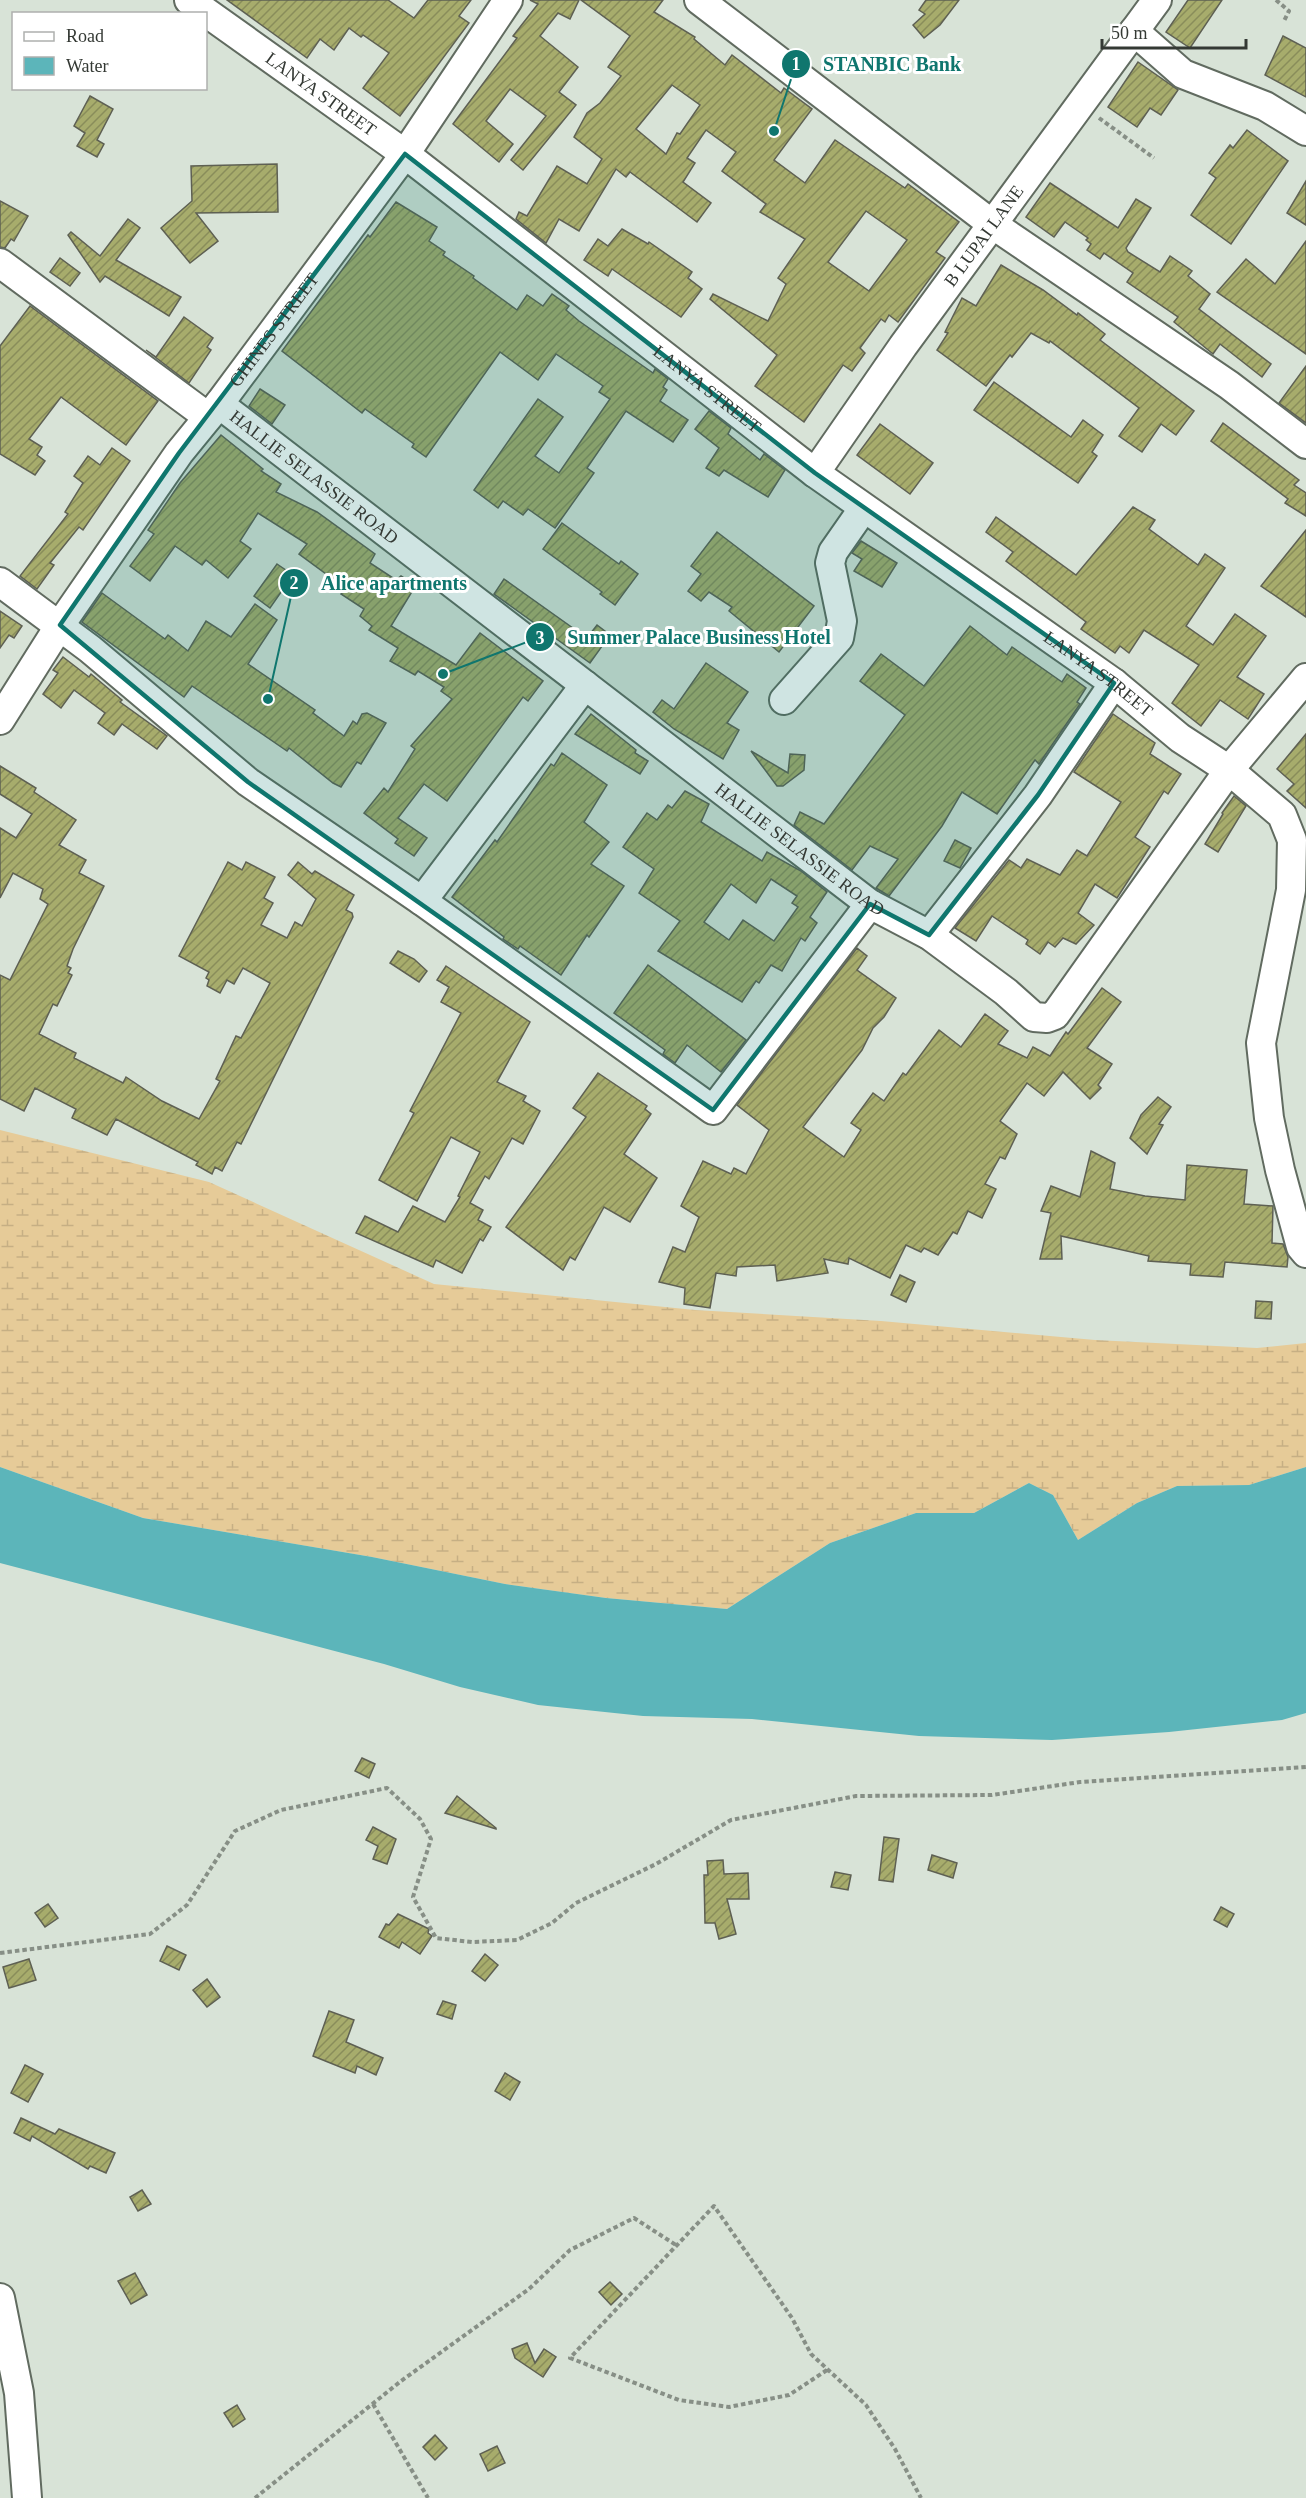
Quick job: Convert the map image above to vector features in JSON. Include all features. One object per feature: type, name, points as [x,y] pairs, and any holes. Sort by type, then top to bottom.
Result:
[{"type":"street","name":"LANYA STREET","points":[[189,0],[206,12]]},
{"type":"street","name":"GHINES STREET","points":[[0,720],[60,625],[178,453],[213,410],[405,154],[508,0]]},
{"type":"street","points":[[699,0],[992,224],[1228,385],[1306,444]]},
{"type":"street","name":"B LUPAI LANE","points":[[815,473],[992,224],[1082,106],[1157,0]]},
{"type":"street","name":"LANYA STREET","points":[[207,13],[405,154],[863,509],[1114,683],[1180,738],[1229,770],[1281,815],[1297,834]]},
{"type":"street","points":[[1134,32],[1183,74],[1265,106],[1306,131]]},
{"type":"street","name":"HALLIE SELASSIE ROAD","points":[[0,263],[213,410],[585,685],[870,904],[929,935],[1006,992],[1034,1017],[1055,1016],[1229,770],[1306,678]]},
{"type":"street","points":[[784,700],[839,638],[842,621],[830,563],[833,552],[863,509]]},
{"type":"street","points":[[0,582],[60,625],[248,782],[422,901],[713,1110],[870,904]]},
{"type":"street","points":[[929,935],[1038,795],[1114,683]]},
{"type":"street","points":[[422,901],[585,685]]},
{"type":"street","points":[[1297,834],[1292,840],[1291,890],[1261,1043],[1269,1118],[1280,1170],[1301,1247],[1306,1252]]},
{"type":"street","points":[[0,2298],[19,2393],[27,2498]]},
{"type":"path","points":[[1276,0],[1288,11],[1284,21]]},
{"type":"path","points":[[1082,106],[1154,158]]},
{"type":"path","points":[[0,1953],[150,1934],[187,1905],[235,1831],[281,1810],[387,1788],[420,1819],[431,1839],[413,1897],[436,1938],[472,1942],[517,1940],[552,1923],[576,1903],[656,1864],[731,1820],[856,1796],[993,1795],[1080,1782],[1306,1767]]},
{"type":"path","points":[[827,2370],[789,2395],[729,2408],[679,2400],[570,2358],[714,2206],[792,2318],[811,2354],[866,2405],[895,2449],[921,2498]]},
{"type":"path","points":[[255,2498],[373,2404],[529,2289],[570,2250],[634,2218],[676,2245]]},
{"type":"path","points":[[373,2404],[428,2498]]},
{"type":"highlighted area","points":[[405,154],[815,473],[1114,683],[1038,795],[929,935],[870,904],[713,1110],[248,782],[60,625],[179,453]]},
{"type":"green space","points":[[0,1130],[209,1182],[434,1284],[695,1310],[881,1321],[1095,1340],[1257,1348],[1306,1343],[1306,1467],[1249,1485],[1177,1486],[1137,1503],[1078,1540],[1053,1495],[1029,1483],[974,1513],[916,1513],[830,1543],[727,1609],[606,1598],[505,1584],[372,1557],[143,1518],[0,1467]]},
{"type":"water","points":[[0,1467],[143,1518],[372,1557],[505,1584],[606,1598],[727,1609],[830,1543],[916,1513],[974,1513],[1029,1483],[1053,1495],[1078,1540],[1137,1503],[1177,1486],[1249,1485],[1306,1467],[1306,1713],[1282,1720],[1169,1732],[1052,1740],[919,1736],[752,1719],[643,1716],[538,1705],[460,1687],[384,1664],[0,1563]]},
{"type":"building","points":[[227,0],[388,0],[414,18],[428,0],[471,0],[459,16],[469,23],[400,116],[363,88],[389,53],[363,35],[361,37],[349,28],[334,50],[320,39],[307,58]]},
{"type":"building","points":[[530,0],[579,0],[570,19],[558,13],[540,36],[578,67],[559,92],[576,105],[523,170],[511,160],[546,116],[510,89],[486,121],[513,144],[499,162],[453,124],[517,38],[513,36],[538,4]]},
{"type":"building","points":[[581,0],[663,0],[654,12],[695,37],[694,39],[725,65],[732,55],[781,93],[784,88],[812,109],[774,160],[805,183],[835,140],[905,188],[908,184],[959,222],[936,252],[945,258],[898,322],[889,315],[885,322],[881,319],[860,348],[865,353],[852,371],[843,365],[804,422],[755,386],[777,355],[710,299],[713,294],[768,321],[786,284],[778,278],[805,239],[760,212],[766,204],[722,171],[736,152],[706,130],[687,158],[695,163],[683,182],[711,203],[697,222],[630,172],[626,177],[616,169],[579,231],[559,219],[546,243],[516,219],[519,212],[527,216],[557,166],[587,184],[602,159],[574,137],[587,113],[600,103],[621,76],[608,67],[630,36]],"holes":[[[672,85],[700,105],[680,134],[677,133],[666,154],[636,129]],[[866,211],[907,240],[869,291],[828,262]]]},
{"type":"building","points":[[926,0],[959,0],[940,25],[924,38],[913,25],[925,14],[919,10]]},
{"type":"building","points":[[1188,0],[1222,0],[1190,48],[1166,32]]},
{"type":"building","points":[[1283,36],[1306,48],[1306,97],[1265,75]]},
{"type":"building","points":[[1138,62],[1178,90],[1161,115],[1150,108],[1137,127],[1108,107]]},
{"type":"building","points":[[90,96],[113,109],[97,140],[104,144],[97,157],[77,146],[85,133],[74,126]]},
{"type":"building","points":[[1247,130],[1288,161],[1231,244],[1191,215],[1216,178],[1209,173],[1230,145],[1233,148]]},
{"type":"building","points":[[277,164],[278,212],[196,213],[218,241],[190,263],[161,228],[192,201],[191,166]]},
{"type":"building","points":[[1306,181],[1306,225],[1287,213]]},
{"type":"building","points":[[1050,183],[1118,228],[1136,199],[1151,208],[1126,248],[1128,252],[1160,272],[1170,256],[1192,271],[1188,276],[1210,294],[1199,309],[1271,364],[1262,377],[1220,344],[1213,354],[1174,322],[1178,317],[1127,282],[1133,273],[1104,253],[1100,259],[1087,250],[1091,244],[1086,240],[1088,238],[1065,222],[1054,237],[1026,217]]},
{"type":"building","points":[[0,201],[28,216],[14,241],[11,239],[5,248],[0,247]]},
{"type":"building","points":[[396,202],[437,227],[429,241],[445,252],[443,255],[517,310],[527,295],[543,306],[552,294],[569,306],[566,310],[579,321],[653,373],[655,369],[668,379],[663,387],[667,390],[660,401],[688,420],[673,442],[626,411],[587,468],[594,473],[555,528],[528,509],[523,515],[503,501],[498,508],[474,490],[538,399],[563,417],[535,456],[559,473],[610,399],[599,392],[603,386],[556,354],[538,380],[500,352],[426,457],[412,447],[414,444],[365,409],[362,413],[282,351],[368,235],[370,237]]},
{"type":"building","points":[[128,219],[140,228],[116,260],[181,297],[169,316],[105,276],[100,282],[68,235],[71,232],[100,256]]},
{"type":"building","points":[[622,229],[648,244],[649,242],[692,272],[688,278],[702,289],[681,317],[612,269],[608,276],[584,260],[598,239],[608,246]]},
{"type":"building","points":[[1306,241],[1306,354],[1217,292],[1246,259],[1275,284]]},
{"type":"building","points":[[60,258],[80,273],[70,286],[50,272]]},
{"type":"building","points":[[1001,265],[1043,290],[1077,315],[1078,313],[1105,334],[1100,340],[1194,411],[1176,435],[1161,424],[1142,452],[1119,436],[1139,408],[1050,341],[1049,343],[1031,333],[986,386],[937,350],[948,333],[945,332],[962,298],[976,306]]},
{"type":"building","points":[[30,306],[158,401],[126,445],[61,397],[29,439],[42,447],[37,455],[45,461],[35,475],[0,454],[0,346]]},
{"type":"building","points":[[184,317],[213,338],[207,347],[211,350],[189,383],[146,350],[156,357]]},
{"type":"building","points":[[1306,366],[1306,423],[1279,403]]},
{"type":"building","points":[[994,382],[1071,437],[1083,420],[1103,435],[1092,452],[1097,456],[1078,483],[974,410]]},
{"type":"building","points":[[260,389],[285,405],[272,424],[249,406]]},
{"type":"building","points":[[709,411],[731,428],[728,434],[760,460],[764,454],[785,470],[768,497],[724,470],[719,476],[706,468],[719,448],[695,429]]},
{"type":"building","points":[[1223,423],[1299,480],[1294,485],[1306,493],[1306,516],[1285,503],[1288,499],[1211,441]]},
{"type":"building","points":[[880,424],[933,463],[910,494],[857,455]]},
{"type":"building","points":[[221,435],[263,469],[261,471],[281,484],[276,492],[317,512],[375,554],[370,563],[396,580],[401,576],[413,584],[410,588],[413,590],[391,626],[456,665],[480,633],[543,681],[528,701],[523,697],[447,801],[424,784],[398,818],[427,838],[414,856],[395,843],[398,839],[364,813],[384,788],[388,792],[415,749],[411,746],[452,699],[441,691],[444,687],[418,671],[415,675],[390,661],[398,648],[369,630],[372,626],[360,616],[364,609],[341,594],[345,588],[299,554],[307,544],[258,513],[240,541],[251,549],[228,578],[206,560],[202,565],[175,546],[150,581],[130,566],[154,534],[148,530],[180,483]]},
{"type":"building","points":[[112,448],[130,461],[83,530],[79,527],[50,563],[54,565],[37,589],[20,576],[68,514],[65,512],[83,483],[74,476],[88,456],[100,465]]},
{"type":"building","points":[[1133,507],[1155,520],[1149,529],[1198,565],[1205,554],[1225,568],[1186,626],[1213,645],[1235,614],[1266,636],[1237,677],[1264,694],[1248,719],[1220,700],[1201,726],[1172,703],[1199,665],[1144,630],[1129,653],[1120,646],[1115,653],[1081,629],[1086,622],[1006,561],[1013,552],[986,532],[996,517],[1076,575]]},
{"type":"building","points":[[562,523],[619,564],[621,561],[638,574],[615,605],[600,594],[602,592],[543,549]]},
{"type":"building","points":[[1306,530],[1306,617],[1261,586]]},
{"type":"building","points":[[717,532],[814,606],[779,652],[729,611],[732,607],[709,592],[701,601],[688,591],[701,574],[691,566]]},
{"type":"building","points":[[861,541],[897,563],[882,587],[854,571],[862,559],[852,553]]},
{"type":"building","points":[[277,564],[293,575],[270,608],[254,596]]},
{"type":"building","points":[[504,579],[587,638],[597,625],[610,635],[590,663],[494,594]]},
{"type":"building","points":[[102,593],[165,639],[168,635],[188,651],[206,621],[231,637],[255,604],[277,620],[248,664],[315,710],[313,713],[344,736],[353,721],[357,724],[362,714],[367,713],[386,723],[361,764],[357,762],[341,787],[289,748],[287,751],[192,686],[184,697],[82,622]]},
{"type":"building","points":[[0,611],[22,626],[14,638],[9,635],[0,648]]},
{"type":"building","points":[[970,626],[1007,655],[1012,647],[1062,682],[1067,674],[1086,688],[1077,702],[1080,704],[1039,764],[1035,760],[997,814],[962,792],[942,826],[889,896],[876,888],[898,859],[870,846],[852,870],[794,825],[800,812],[824,824],[905,715],[860,681],[881,654],[924,686]]},
{"type":"building","points":[[63,657],[89,677],[91,674],[122,700],[120,702],[167,736],[157,749],[122,724],[114,735],[98,723],[105,713],[74,690],[61,708],[43,694],[58,673],[53,670]]},
{"type":"building","points":[[706,663],[748,692],[727,723],[739,730],[723,759],[674,729],[653,712],[662,700],[674,709]]},
{"type":"building","points":[[591,714],[636,750],[635,753],[648,761],[640,774],[575,734]]},
{"type":"building","points":[[1113,714],[1155,743],[1150,754],[1181,774],[1168,794],[1164,791],[1135,837],[1150,847],[1117,898],[1095,884],[1078,913],[1094,925],[1076,944],[1063,938],[1055,947],[1048,942],[1040,954],[1026,944],[1028,940],[992,916],[976,941],[955,928],[1009,860],[1021,868],[1027,859],[1060,875],[1077,850],[1087,856],[1121,802],[1074,772]]},
{"type":"building","points":[[1306,734],[1306,808],[1287,791],[1294,784],[1277,769]]},
{"type":"building","points":[[751,751],[788,773],[790,754],[805,755],[804,770],[783,786],[777,786]]},
{"type":"building","points":[[562,753],[607,785],[584,822],[609,842],[591,864],[624,886],[589,937],[587,935],[561,975],[520,946],[518,949],[503,939],[504,937],[452,897],[495,840],[497,842],[551,764],[554,766]]},
{"type":"building","points":[[0,766],[36,788],[34,792],[76,820],[59,845],[86,860],[79,873],[104,886],[73,949],[67,966],[71,968],[68,973],[72,975],[57,1006],[53,1004],[39,1034],[76,1053],[74,1058],[123,1083],[126,1077],[162,1101],[199,1119],[220,1081],[216,1079],[236,1036],[241,1038],[270,983],[243,968],[234,984],[227,980],[220,993],[207,986],[209,980],[206,978],[209,972],[179,956],[228,862],[242,870],[246,862],[275,877],[264,898],[273,903],[261,925],[287,938],[295,922],[302,926],[316,899],[288,875],[298,862],[312,874],[315,871],[354,895],[346,910],[352,913],[353,917],[241,1144],[237,1142],[222,1171],[215,1167],[212,1174],[196,1165],[198,1162],[116,1119],[107,1135],[72,1118],[76,1109],[35,1088],[24,1111],[0,1099],[0,975],[10,980],[48,904],[40,899],[43,889],[13,873],[0,898],[0,828],[16,838],[32,814],[0,794]]},
{"type":"building","points":[[685,791],[709,804],[701,822],[762,861],[767,852],[801,871],[827,892],[810,917],[817,923],[805,941],[801,938],[782,971],[771,965],[759,983],[756,981],[742,1002],[658,951],[680,921],[639,893],[654,869],[623,847],[647,813],[657,820],[668,805],[672,808]],"holes":[[[771,879],[797,896],[792,903],[798,907],[774,941],[743,920],[729,940],[704,922],[731,884],[756,903]]]},
{"type":"building","points":[[1234,796],[1246,806],[1218,852],[1205,844]]},
{"type":"building","points":[[955,840],[971,848],[960,868],[944,861]]},
{"type":"building","points":[[857,948],[867,956],[857,970],[896,998],[884,1017],[873,1028],[862,1050],[803,1127],[844,1157],[861,1130],[851,1123],[873,1093],[884,1101],[903,1073],[906,1075],[939,1030],[961,1047],[985,1014],[1008,1031],[998,1044],[1027,1058],[1033,1047],[1050,1056],[1066,1032],[1068,1034],[1102,988],[1121,1002],[1087,1048],[1112,1064],[1098,1085],[1101,1088],[1090,1099],[1063,1072],[1044,1096],[1027,1083],[1000,1121],[1017,1134],[1005,1159],[1000,1157],[985,1184],[996,1189],[982,1218],[968,1211],[957,1234],[953,1232],[938,1255],[924,1248],[921,1252],[906,1245],[890,1278],[849,1258],[848,1264],[824,1259],[828,1273],[777,1281],[775,1265],[737,1267],[736,1276],[716,1273],[710,1308],[684,1304],[685,1288],[659,1282],[673,1247],[685,1252],[699,1217],[681,1206],[703,1161],[731,1174],[734,1168],[746,1174],[769,1130],[737,1105]]},
{"type":"building","points":[[398,951],[414,959],[427,971],[419,982],[390,963]]},
{"type":"building","points":[[648,965],[746,1040],[721,1072],[687,1045],[675,1063],[663,1054],[665,1050],[614,1013]]},
{"type":"building","points":[[446,966],[530,1022],[497,1082],[526,1096],[523,1101],[540,1111],[523,1144],[512,1138],[489,1179],[485,1176],[470,1203],[483,1210],[478,1220],[491,1227],[483,1241],[480,1239],[462,1273],[436,1260],[433,1267],[356,1233],[365,1216],[398,1232],[413,1206],[445,1222],[460,1197],[458,1196],[480,1152],[451,1137],[417,1201],[379,1180],[414,1113],[410,1111],[461,1013],[441,1002],[449,987],[437,980]]},
{"type":"building","points":[[598,1073],[647,1106],[645,1109],[651,1114],[624,1154],[657,1178],[630,1222],[604,1207],[575,1260],[570,1257],[563,1270],[506,1227],[586,1117],[573,1108]]},
{"type":"building","points":[[1158,1097],[1171,1107],[1159,1124],[1163,1125],[1147,1154],[1130,1138],[1141,1115]]},
{"type":"building","points":[[1091,1151],[1115,1163],[1110,1189],[1145,1196],[1185,1200],[1187,1165],[1247,1170],[1244,1204],[1273,1206],[1272,1243],[1283,1244],[1288,1257],[1287,1267],[1225,1262],[1223,1277],[1190,1275],[1191,1264],[1148,1261],[1149,1256],[1061,1236],[1062,1259],[1040,1259],[1051,1213],[1041,1211],[1051,1186],[1080,1197]]},
{"type":"building","points":[[900,1275],[915,1282],[906,1302],[891,1295]]},
{"type":"building","points":[[1256,1301],[1272,1302],[1271,1319],[1255,1318]]},
{"type":"building","points":[[362,1758],[375,1764],[369,1778],[355,1771]]},
{"type":"building","points":[[457,1796],[496,1828],[496,1829],[445,1813]]},
{"type":"building","points":[[373,1827],[396,1839],[387,1864],[373,1859],[378,1846],[366,1840]]},
{"type":"building","points":[[884,1837],[899,1839],[893,1882],[879,1880]]},
{"type":"building","points":[[932,1855],[957,1863],[953,1878],[928,1870]]},
{"type":"building","points":[[723,1860],[724,1874],[748,1873],[749,1899],[727,1899],[736,1934],[719,1939],[715,1923],[705,1923],[704,1875],[708,1875],[707,1861]]},
{"type":"building","points":[[835,1872],[851,1875],[848,1890],[831,1887]]},
{"type":"building","points":[[48,1904],[58,1918],[45,1927],[35,1913]]},
{"type":"building","points":[[1221,1907],[1234,1914],[1227,1927],[1214,1920]]},
{"type":"building","points":[[398,1914],[429,1929],[428,1933],[432,1936],[420,1954],[402,1942],[399,1948],[379,1937],[386,1924],[389,1925]]},
{"type":"building","points":[[167,1946],[186,1955],[179,1970],[160,1961]]},
{"type":"building","points":[[485,1954],[498,1965],[485,1981],[472,1971]]},
{"type":"building","points":[[29,1959],[36,1980],[9,1988],[3,1967]]},
{"type":"building","points":[[207,1979],[220,1997],[207,2007],[193,1990]]},
{"type":"building","points":[[443,2001],[456,2005],[452,2019],[437,2014]]},
{"type":"building","points":[[329,2011],[354,2020],[346,2042],[383,2058],[376,2075],[357,2066],[355,2073],[313,2056]]},
{"type":"building","points":[[25,2065],[43,2074],[28,2102],[11,2093]]},
{"type":"building","points":[[505,2073],[520,2082],[510,2100],[495,2091]]},
{"type":"building","points":[[21,2118],[55,2134],[59,2129],[115,2153],[106,2173],[90,2166],[88,2169],[32,2136],[30,2141],[14,2133]]},
{"type":"building","points":[[142,2190],[151,2204],[138,2211],[130,2197]]},
{"type":"building","points":[[135,2273],[147,2295],[131,2304],[118,2281]]},
{"type":"building","points":[[610,2282],[622,2294],[611,2305],[599,2292]]},
{"type":"building","points":[[527,2343],[535,2363],[544,2349],[556,2357],[543,2377],[515,2358],[512,2349]]},
{"type":"building","points":[[237,2405],[245,2419],[233,2427],[224,2413]]},
{"type":"building","points":[[435,2435],[447,2448],[435,2460],[423,2447]]},
{"type":"building","points":[[497,2446],[505,2463],[488,2471],[480,2454]]},
{"type":"place","name":"STANBIC Bank","points":[[774,131]]},
{"type":"place","name":"Summer Palace Business Hotel","points":[[443,674]]},
{"type":"place","name":"Alice apartments","points":[[268,699]]}]
